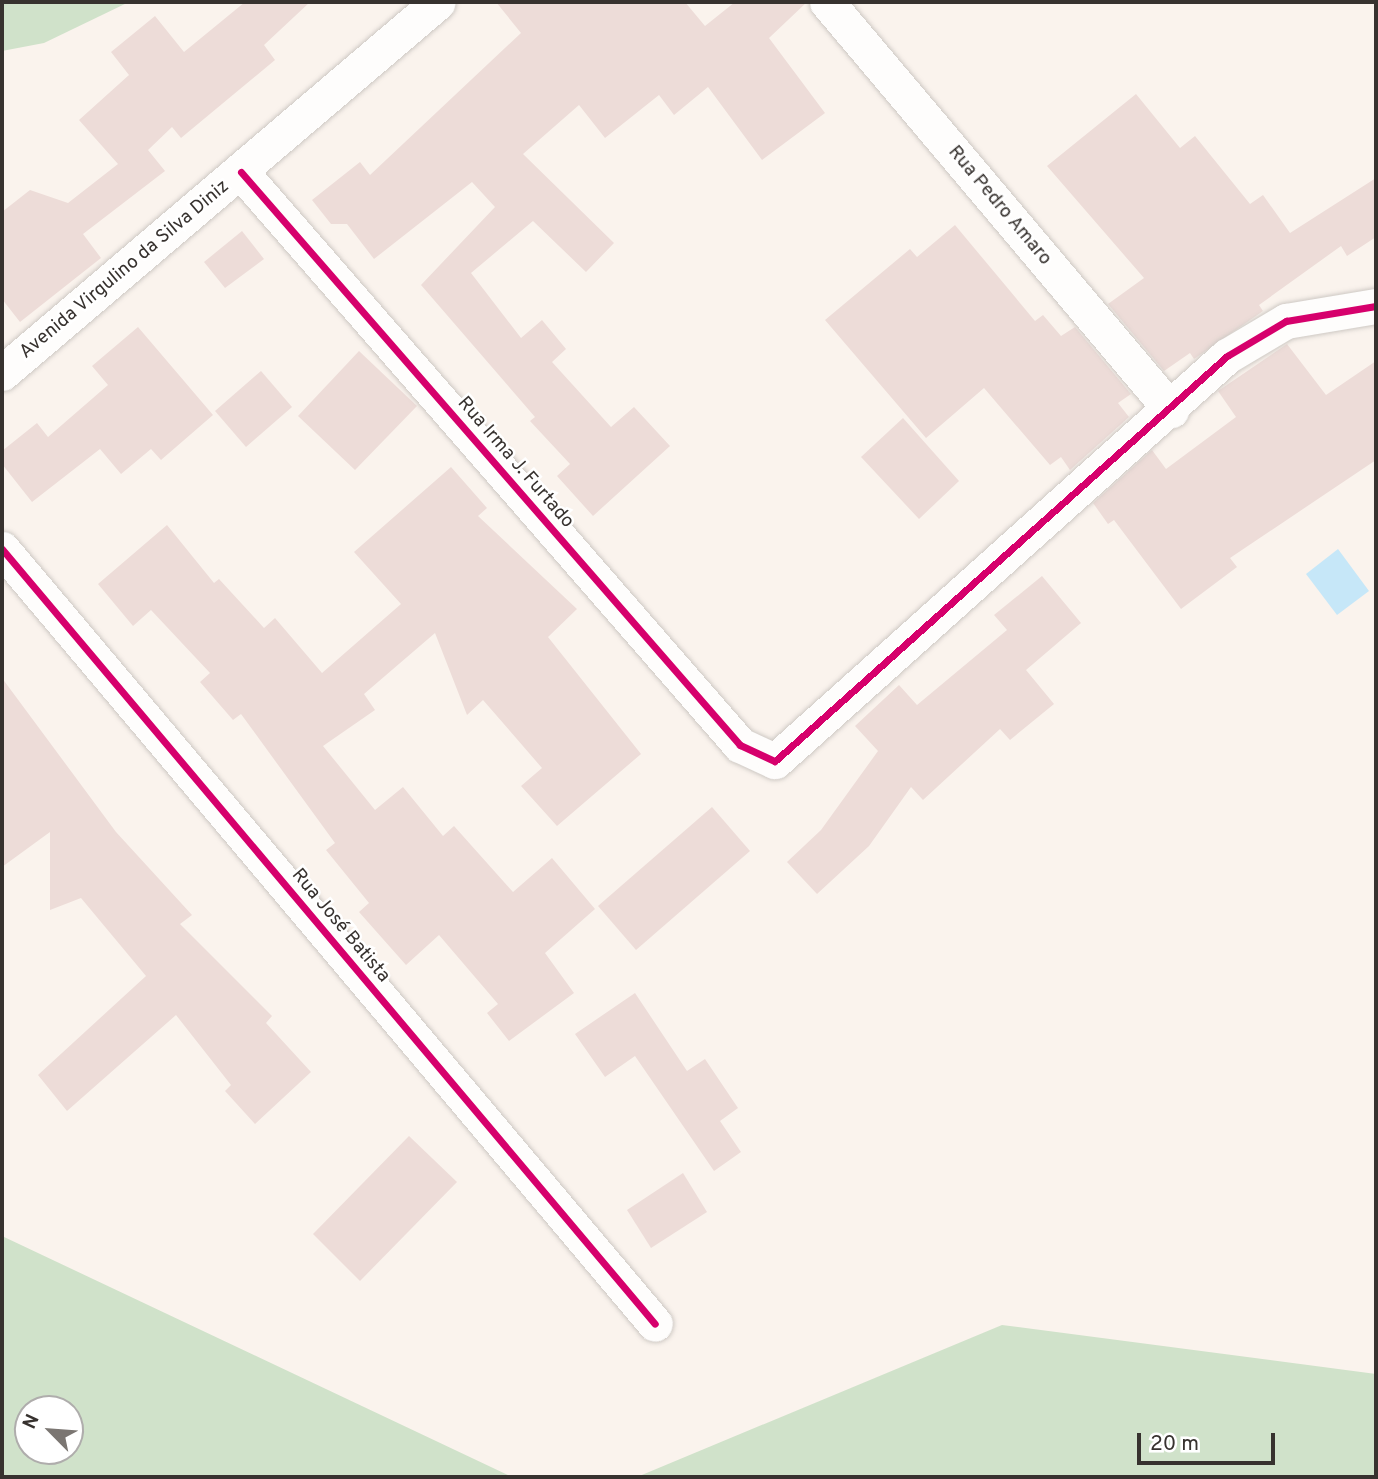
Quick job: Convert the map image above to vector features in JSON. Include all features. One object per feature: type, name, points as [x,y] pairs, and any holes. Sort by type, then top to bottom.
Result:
[{"type":"street","name":"Avenida Virgulino da Silva Diniz","points":[[2,373],[438,2]]},
{"type":"street","name":"Rua Pedro Amaro","points":[[827,2],[1171,410]]},
{"type":"street","name":"Rua Irma J. Furtado","points":[[241,172],[740,745],[775,761],[1171,410]]},
{"type":"street","points":[[1171,410],[1227,356],[1286,321],[1376,306]]},
{"type":"street","name":"Rua José Batista","points":[[2,549],[654,1324]]},
{"type":"green space","points":[[2,2],[129,2],[44,43],[2,51]]},
{"type":"green space","points":[[2,1236],[512,1477],[2,1477]]},
{"type":"green space","points":[[1002,1325],[1376,1374],[1376,1477],[637,1477]]},
{"type":"water","points":[[1338,549],[1369,591],[1337,615],[1306,574]]},
{"type":"building","points":[[245,2],[310,2],[264,45],[275,60],[181,138],[172,127],[148,150],[165,171],[83,234],[101,258],[20,322],[2,299],[2,212],[30,190],[68,203],[118,164],[79,120],[129,75],[111,52],[155,16],[184,52]]},
{"type":"building","points":[[496,2],[685,2],[705,26],[735,2],[807,2],[769,38],[825,113],[762,160],[708,87],[674,115],[659,95],[605,138],[579,105],[523,154],[614,243],[586,272],[533,221],[471,273],[521,338],[542,320],[566,349],[552,362],[611,427],[634,407],[670,446],[593,516],[557,476],[570,464],[530,421],[535,417],[421,285],[495,207],[472,182],[374,259],[347,224],[331,224],[312,200],[360,162],[370,175],[521,33]]},
{"type":"building","points":[[1136,94],[1180,148],[1195,136],[1250,204],[1263,195],[1290,233],[1376,178],[1376,237],[1347,256],[1341,246],[1259,305],[1263,311],[1194,359],[1190,353],[1164,371],[1108,304],[1144,278],[1047,166]]},
{"type":"building","points":[[955,225],[1035,321],[1043,315],[1061,336],[1075,327],[1131,394],[1118,403],[1129,417],[1070,470],[1061,457],[1050,465],[984,388],[926,438],[825,320],[910,249],[917,257]]},
{"type":"building","points":[[242,231],[264,259],[225,288],[204,262]]},
{"type":"building","points":[[138,327],[213,415],[161,460],[151,449],[121,474],[100,449],[32,502],[2,464],[2,451],[37,423],[48,437],[108,385],[92,366]]},
{"type":"building","points":[[1287,344],[1326,395],[1376,361],[1376,460],[1230,558],[1237,567],[1181,609],[1114,520],[1108,524],[1093,503],[1152,450],[1166,469],[1236,417],[1218,391]]},
{"type":"building","points":[[359,351],[417,406],[355,470],[298,416]]},
{"type":"building","points":[[261,371],[292,407],[246,447],[215,411]]},
{"type":"building","points":[[903,418],[959,481],[919,519],[861,457]]},
{"type":"building","points":[[451,467],[487,508],[478,516],[577,609],[548,637],[641,754],[557,826],[521,786],[542,768],[483,700],[467,715],[435,633],[364,694],[375,710],[323,746],[375,810],[403,787],[443,836],[454,826],[513,892],[552,858],[595,909],[545,953],[574,993],[509,1041],[487,1013],[498,1004],[439,935],[406,965],[359,912],[369,903],[326,850],[335,843],[241,714],[233,720],[200,682],[210,673],[151,610],[133,626],[98,584],[167,525],[214,583],[219,579],[264,628],[275,618],[322,673],[401,604],[354,552]]},
{"type":"building","points":[[1042,576],[1081,623],[1026,670],[1054,704],[1010,740],[1000,729],[923,800],[911,787],[869,846],[817,894],[787,862],[821,830],[878,751],[855,726],[899,685],[917,705],[1007,630],[994,615]]},
{"type":"building","points":[[2,678],[116,832],[192,915],[180,924],[272,1016],[266,1023],[311,1072],[255,1124],[225,1091],[231,1085],[176,1015],[67,1111],[38,1075],[146,976],[81,898],[50,910],[50,832],[2,867]]},
{"type":"building","points":[[712,807],[750,851],[636,950],[598,906]]},
{"type":"building","points":[[635,993],[687,1071],[705,1059],[738,1108],[720,1121],[741,1152],[714,1171],[635,1056],[605,1077],[575,1034]]},
{"type":"building","points":[[409,1136],[457,1182],[360,1281],[313,1234]]},
{"type":"building","points":[[683,1173],[707,1212],[651,1248],[627,1210]]},
{"type":"cycle path","points":[[241,172],[740,745],[775,761],[1227,356],[1286,321],[1376,306]]},
{"type":"cycle path","points":[[2,549],[655,1324]]}]
